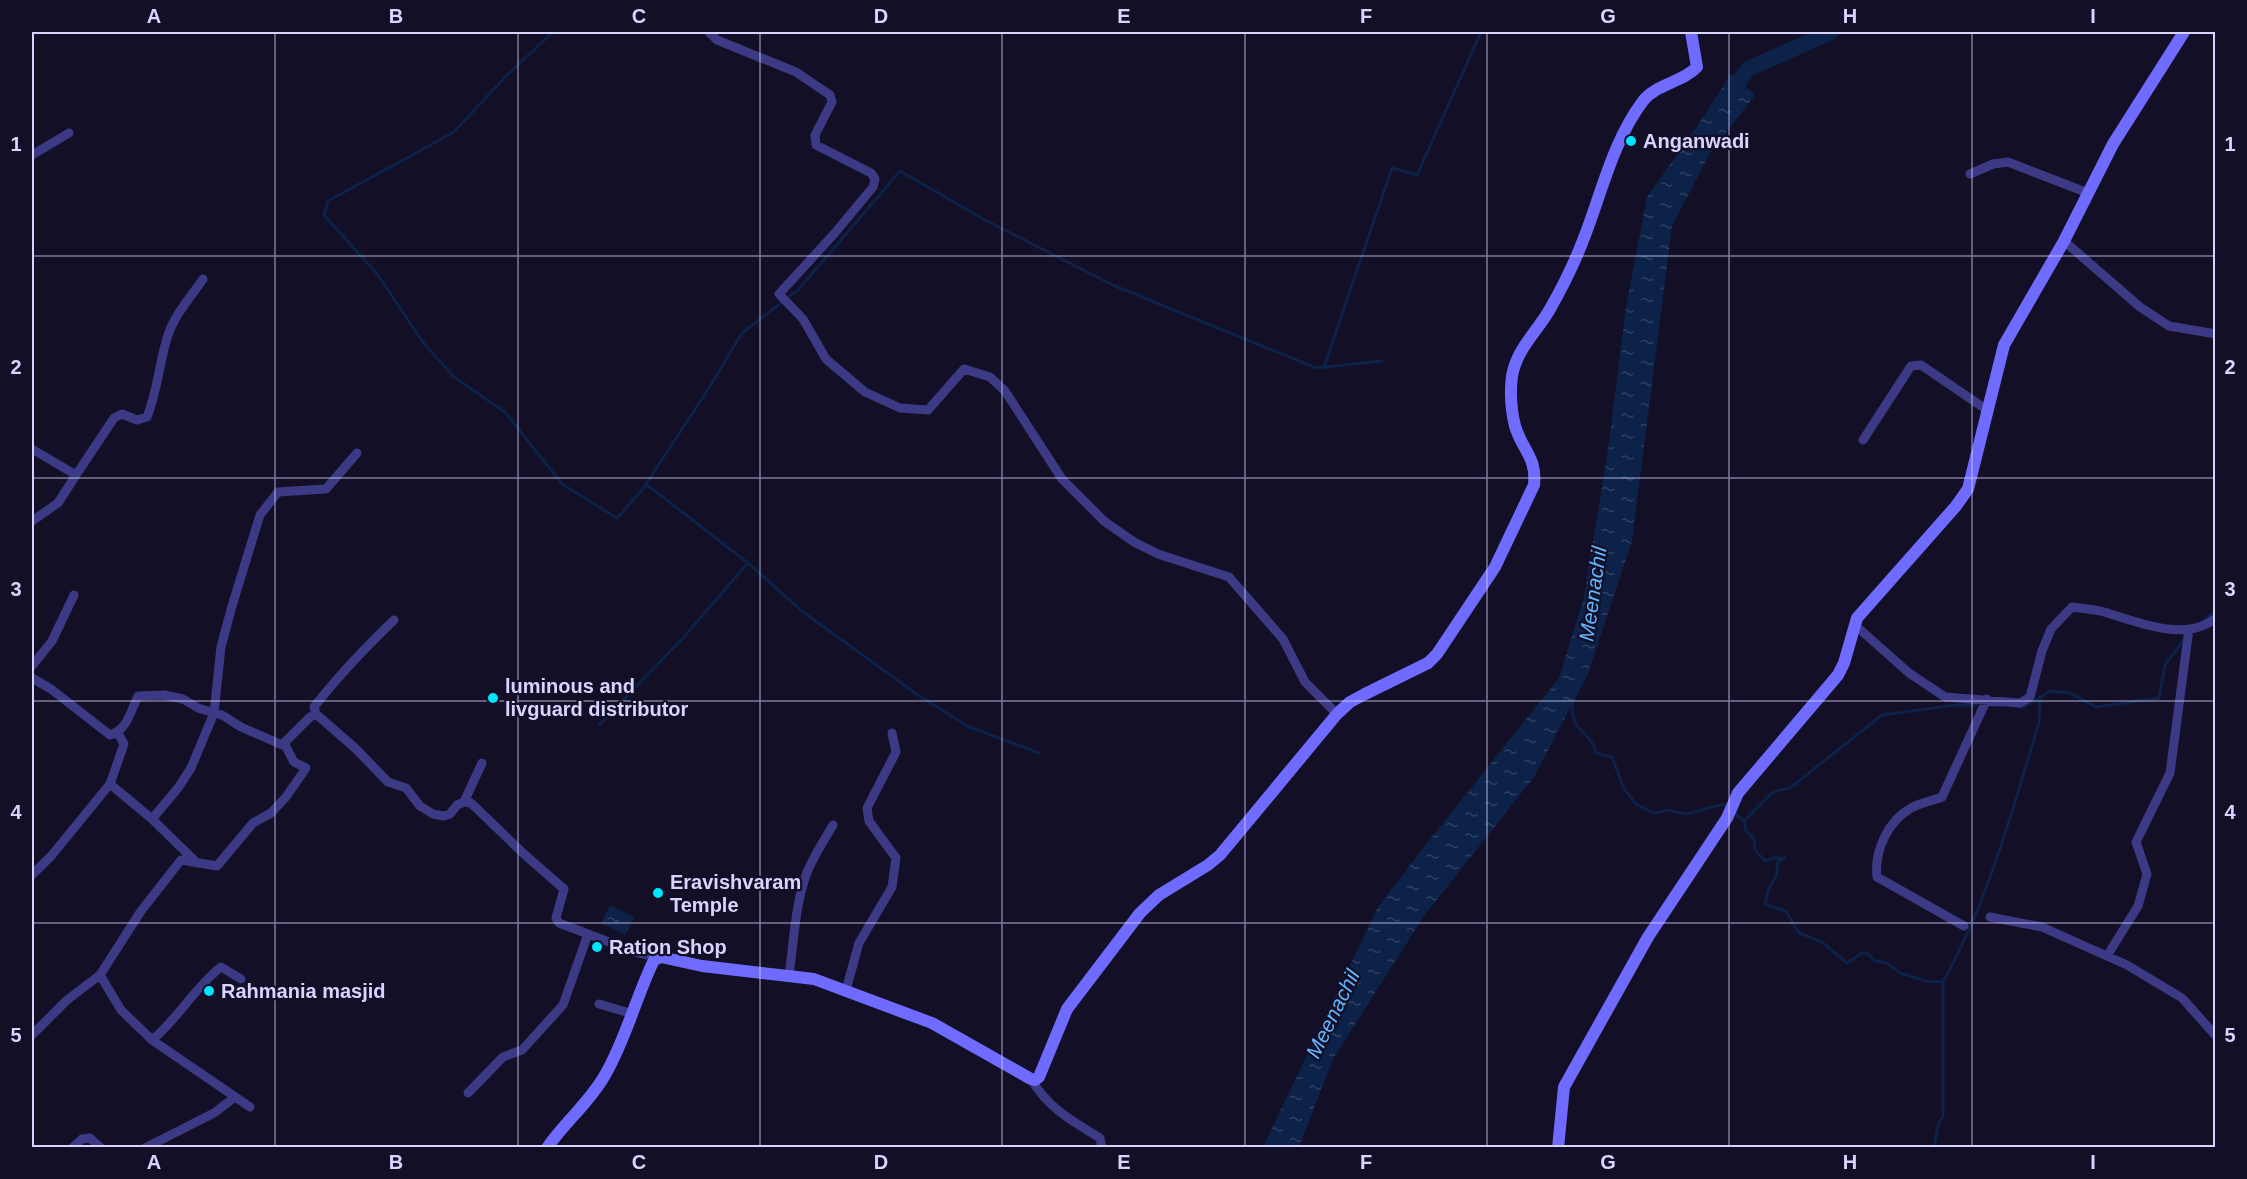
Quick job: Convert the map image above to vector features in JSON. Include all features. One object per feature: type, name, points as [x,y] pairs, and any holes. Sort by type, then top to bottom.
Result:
[{"type":"main road","points":[[547,1148],[606,1074],[654,960],[661,957],[702,966],[814,979],[932,1023],[1031,1079],[1035,1080],[1039,1077],[1067,1009],[1140,913],[1159,895],[1220,855],[1336,714],[1350,702],[1428,663],[1437,654],[1494,567],[1534,485],[1536,471],[1516,427],[1512,408],[1512,374],[1518,353],[1549,312],[1568,276],[1609,164],[1640,107],[1652,93],[1696,67],[1691,32]]},
{"type":"main road","points":[[1558,1148],[1564,1087],[1648,937],[1727,818],[1737,793],[1838,675],[1844,663],[1857,618],[1956,506],[1968,489],[2004,345],[2064,241],[2113,144],[2184,32]]},
{"type":"street","points":[[709,32],[722,42],[796,72],[830,95],[831,102],[815,135],[816,145],[871,173],[875,178],[873,187],[779,294],[803,319],[826,359],[865,392],[900,408],[928,410],[964,369],[990,377],[1005,391],[1062,479],[1104,521],[1134,542],[1158,554],[1229,578],[1283,639],[1305,682],[1336,714]]},
{"type":"street","points":[[32,155],[69,134]]},
{"type":"street","points":[[1970,174],[1993,164],[2007,162],[2088,193]]},
{"type":"street","points":[[2064,241],[2140,307],[2169,326],[2216,334]]},
{"type":"street","points":[[32,521],[58,503],[114,418],[122,414],[137,420],[147,417],[153,402],[168,335],[175,319],[203,279]]},
{"type":"street","points":[[1863,440],[1911,366],[1921,365],[1987,410]]},
{"type":"street","points":[[32,449],[76,475]]},
{"type":"street","points":[[152,819],[178,788],[191,768],[214,713],[221,646],[260,515],[278,492],[326,489],[357,453]]},
{"type":"street","points":[[32,666],[52,641],[74,595]]},
{"type":"street","points":[[1855,625],[1909,673],[1945,697],[2020,703],[2030,698],[2042,651],[2051,629],[2072,607],[2102,611],[2173,630],[2206,626],[2216,618]]},
{"type":"street","points":[[394,620],[328,689],[314,707],[316,714],[355,748],[388,782],[406,788],[420,806],[434,814],[444,816],[450,814],[457,805],[464,802],[471,803],[525,855],[559,882],[564,889],[556,918],[559,923],[638,952],[661,957]]},
{"type":"street","points":[[2107,956],[2138,906],[2146,874],[2136,842],[2170,773],[2188,629]]},
{"type":"street","points":[[32,678],[51,689],[110,735],[118,733],[124,725],[138,696],[164,695],[183,699],[198,708],[222,715],[282,746],[310,717],[316,714]]},
{"type":"street","points":[[1964,926],[1877,877],[1875,864],[1880,848],[1896,820],[1912,807],[1942,796],[1988,699]]},
{"type":"street","points":[[32,875],[52,855],[110,784],[124,744],[118,733]]},
{"type":"street","points":[[846,990],[859,943],[892,887],[896,858],[869,820],[867,808],[896,752],[892,733]]},
{"type":"street","points":[[32,1035],[67,1000],[100,975],[141,911],[181,860],[218,866],[253,823],[271,813],[286,797],[306,768],[294,762],[284,743]]},
{"type":"street","points":[[464,802],[482,763]]},
{"type":"street","points":[[110,784],[152,819],[197,863]]},
{"type":"street","points":[[789,975],[796,919],[804,883],[812,862],[833,825]]},
{"type":"street","points":[[1990,916],[2042,927],[2127,965],[2182,998],[2216,1036]]},
{"type":"street","points":[[468,1093],[503,1057],[522,1050],[563,1005],[588,934]]},
{"type":"street","points":[[152,1040],[171,1023],[192,995],[221,968],[241,979]]},
{"type":"street","points":[[100,975],[122,1010],[152,1040],[250,1107]]},
{"type":"street","points":[[599,1004],[633,1014]]},
{"type":"street","points":[[1031,1079],[1057,1112],[1100,1138],[1102,1148]]},
{"type":"street","points":[[144,1148],[214,1113],[235,1097]]},
{"type":"street","points":[[72,1148],[82,1139],[90,1138],[101,1148]]},
{"type":"water","points":[[1731,74],[1755,95],[1709,155],[1672,226],[1632,541],[1587,676],[1534,777],[1424,916],[1333,1059],[1299,1147],[1263,1147],[1378,907],[1559,678],[1584,597],[1608,450],[1626,306],[1647,197]]},
{"type":"water","points":[[610,905],[634,917],[625,935],[601,923]]},
{"type":"waterway","points":[[553,32],[505,77],[454,132],[328,201],[324,215],[378,275],[422,341],[454,377],[505,412],[562,484],[617,518],[642,490],[742,333],[798,290],[900,171],[987,221],[1115,286],[1316,368],[1382,361]]},
{"type":"waterway","points":[[1324,367],[1392,168],[1417,175],[1481,32]]},
{"type":"waterway","name":"Meenachil","points":[[1727,99],[1748,69],[1831,32]]},
{"type":"waterway","points":[[646,484],[748,563],[803,612],[918,695],[967,726],[1039,753]]},
{"type":"waterway","points":[[599,725],[682,639],[748,563]]},
{"type":"waterway","points":[[2205,619],[2216,611]]},
{"type":"waterway","points":[[2019,707],[2024,707],[2051,691],[2070,693],[2096,707],[2159,698],[2165,665],[2185,638]]},
{"type":"waterway","points":[[1943,982],[1973,920],[2009,823],[2039,723],[2040,697]]},
{"type":"waterway","points":[[1573,702],[1572,712],[1576,725],[1589,739],[1596,753],[1612,757],[1624,789],[1637,805],[1654,813],[1668,810],[1686,814],[1724,804],[1728,808]]},
{"type":"waterway","points":[[1744,821],[1773,792],[1790,788],[1882,715],[1956,705],[1976,705]]},
{"type":"waterway","points":[[1990,705],[2001,706]]},
{"type":"waterway","points":[[1733,812],[1744,821],[1746,831],[1754,839],[1755,850],[1765,861],[1785,858],[1778,862],[1776,876],[1768,890],[1765,904],[1786,911],[1799,933],[1822,942],[1847,963],[1862,953],[1868,954],[1875,961],[1887,963],[1900,973],[1926,981],[1943,982],[1943,1116],[1938,1125],[1934,1148]]},
{"type":"place","name":"Anganwadi","points":[[1631,141]]},
{"type":"place","name":"luminous and livguard distributor","points":[[493,698]]},
{"type":"place","name":"Eravishvaram Temple","points":[[658,893]]},
{"type":"place","name":"Ration Shop","points":[[597,947]]},
{"type":"place","name":"Rahmania masjid","points":[[209,991]]}]
